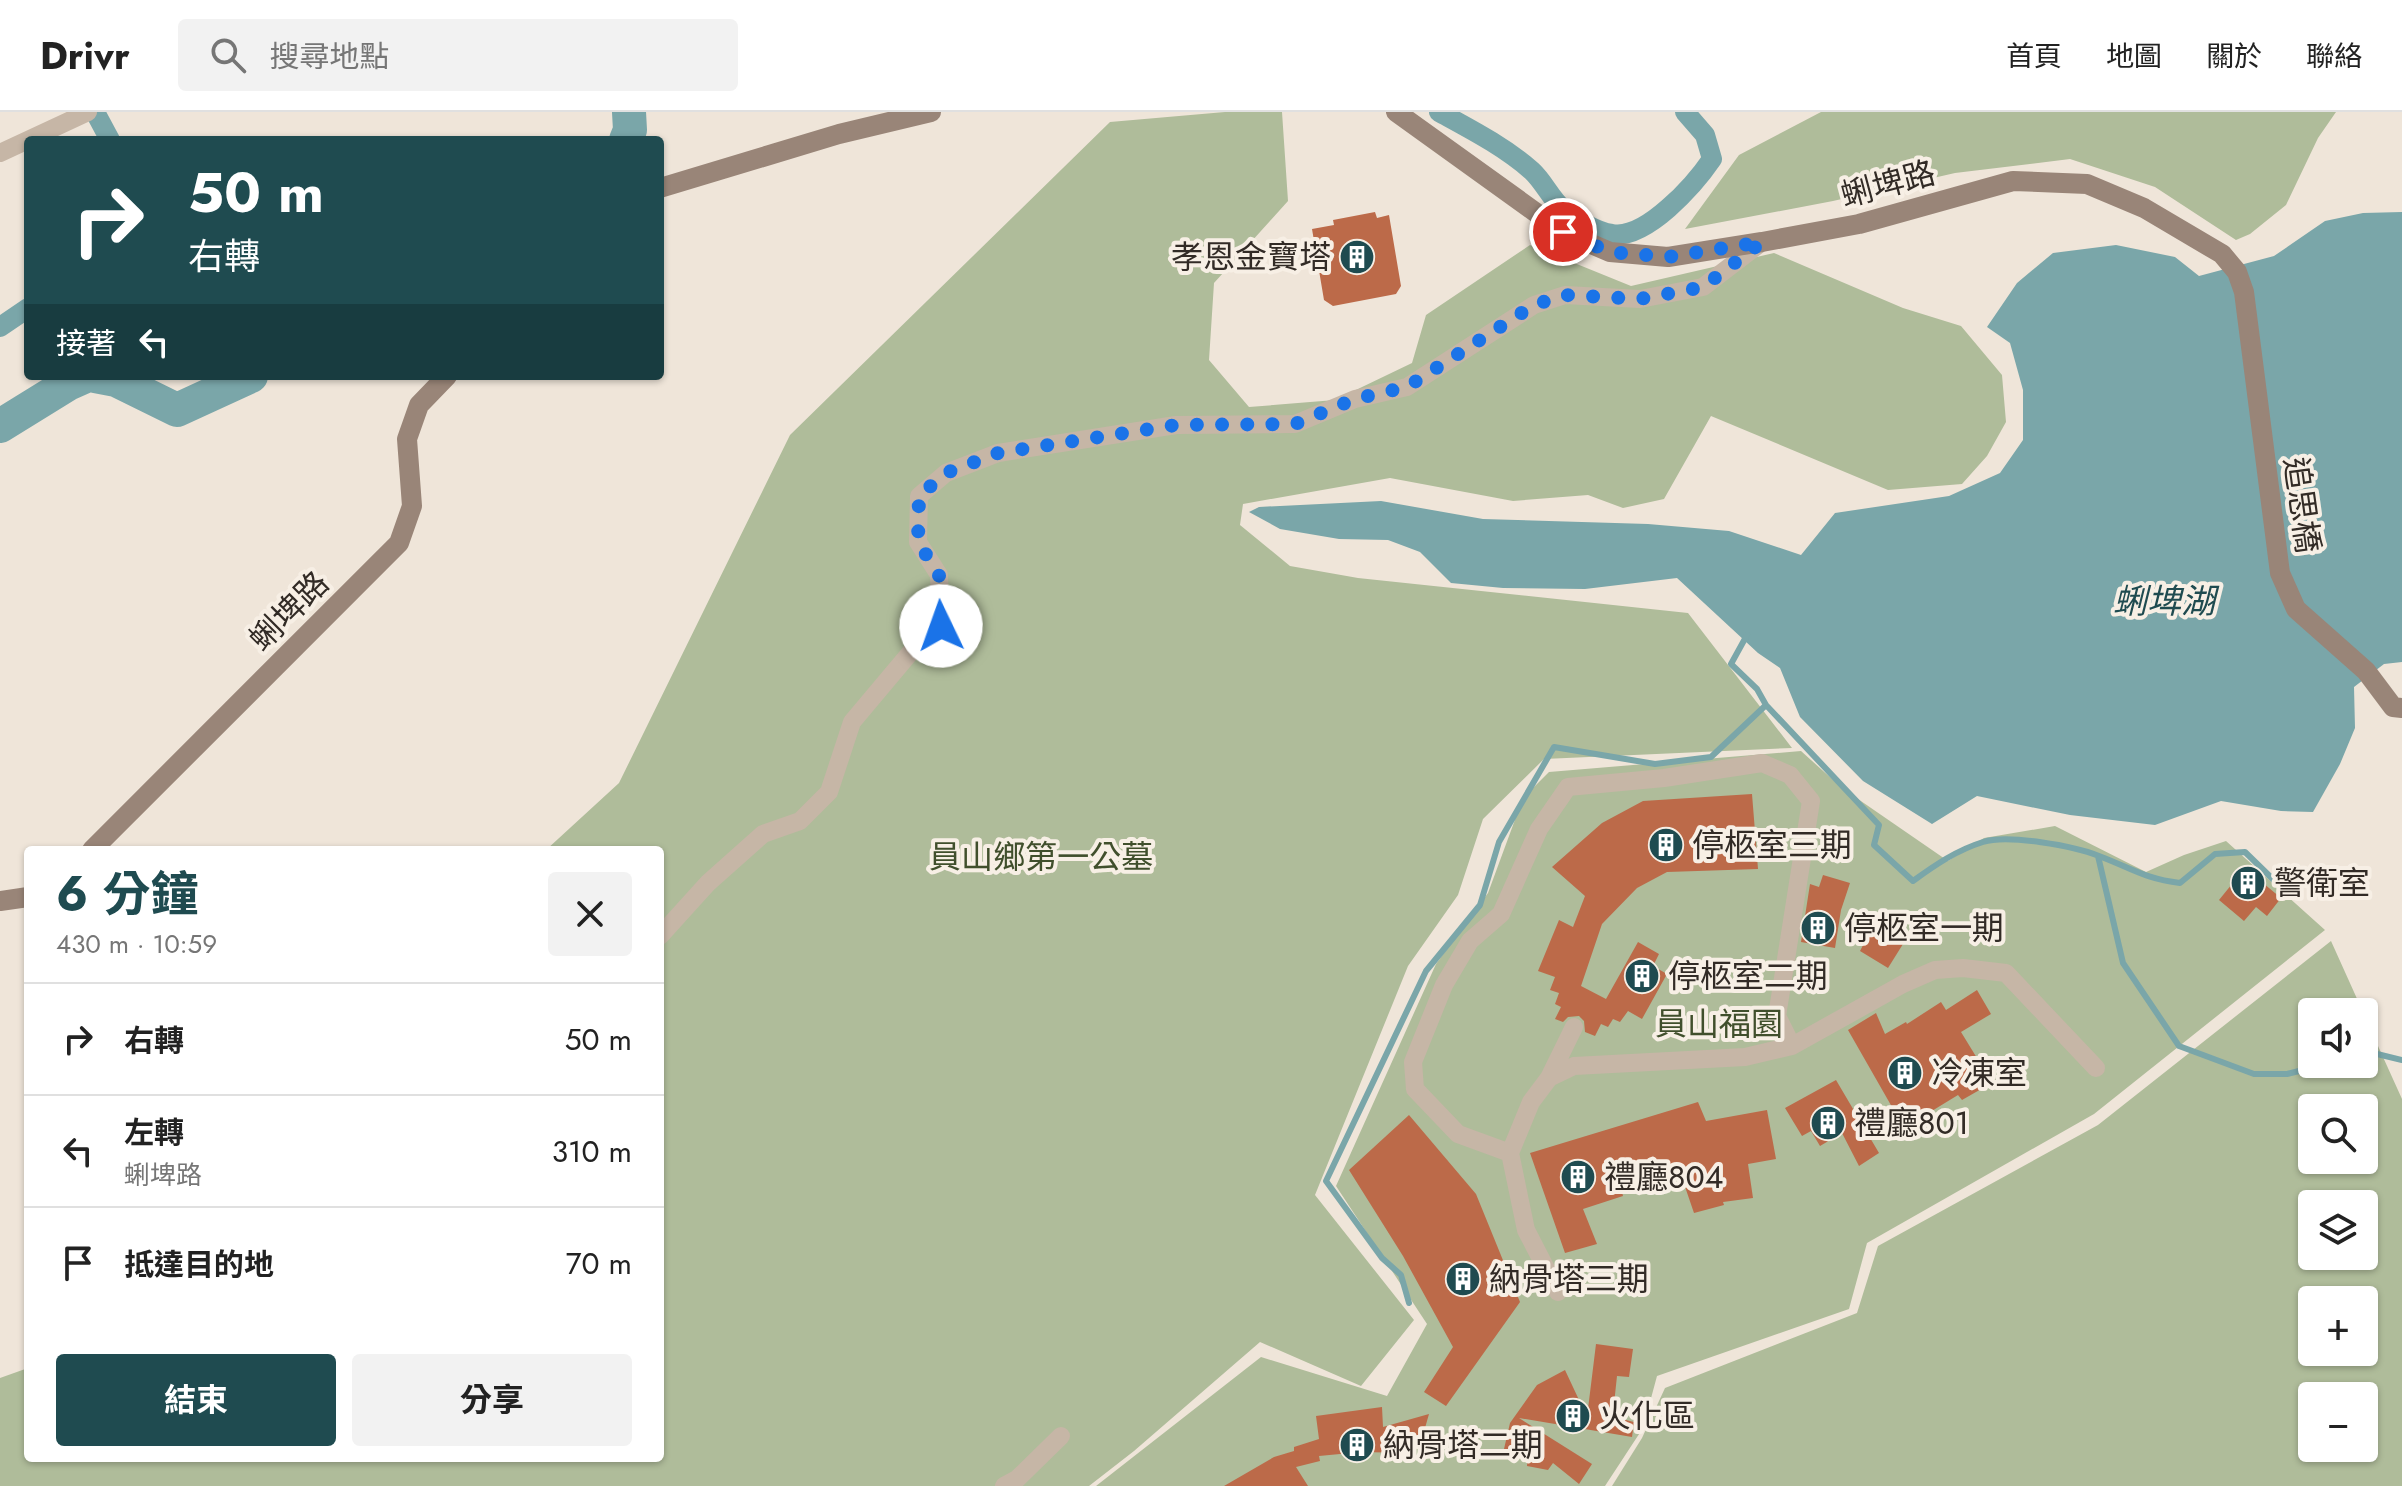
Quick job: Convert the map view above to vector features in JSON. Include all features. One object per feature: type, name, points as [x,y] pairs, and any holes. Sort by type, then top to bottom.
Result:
[{"type":"street","points":[[664,187],[839,134],[931,112]]},
{"type":"street","name":"蜊埤路","points":[[1396,112],[1563,232],[1610,252],[1668,257],[1762,242],[1859,224],[2013,181],[2087,184],[2157,216],[2222,254],[2237,272],[2244,292],[2264,445]]},
{"type":"street","points":[[36,136],[83,114]]},
{"type":"street","points":[[0,153],[24,142]]},
{"type":"street","points":[[664,932],[708,883],[763,834],[800,821],[829,792],[852,722],[915,647],[941,626],[939,575],[918,542],[919,496],[946,473],[998,453],[1176,425],[1295,424],[1355,399],[1407,387],[1534,305],[1565,295],[1640,299],[1703,287],[1762,242]]},
{"type":"street","name":"蜊埤路","points":[[96,846],[399,543],[412,506],[407,439],[419,405],[443,380]]},
{"type":"street","name":"追思橋","points":[[2264,445],[2280,573],[2296,609],[2366,671],[2393,707],[2402,708]]},
{"type":"street","points":[[1510,1153],[1458,1134],[1415,1089],[1413,1062],[1444,985],[1470,941],[1501,914],[1539,829],[1568,787],[1664,778],[1762,763],[1790,775],[1811,801],[1777,1016],[1792,1046]]},
{"type":"street","points":[[0,901],[24,898]]},
{"type":"street","points":[[1549,1078],[1574,1066],[1745,1057],[1792,1046],[1903,984],[1935,970],[1963,968],[2006,973],[2096,1068]]},
{"type":"street","points":[[1558,1292],[1526,1230],[1510,1153],[1531,1102],[1549,1078],[1574,1027]]},
{"type":"street","points":[[1004,1486],[1017,1479],[1061,1436]]},
{"type":"green space","name":"員山鄉第一公墓","points":[[1225,112],[1282,112],[1288,201],[1214,283],[1209,360],[1249,407],[1335,400],[1412,363],[1426,315],[1530,245],[1631,286],[1774,253],[1903,308],[1961,326],[2002,375],[2006,422],[1987,456],[1962,484],[1888,490],[1711,416],[1664,499],[1623,508],[1588,495],[1513,501],[1390,478],[1243,504],[1240,525],[1290,566],[1358,578],[1688,613],[1792,748],[1544,759],[1483,819],[1458,895],[1408,966],[1315,1195],[1414,1320],[1361,1386],[1260,1342],[1089,1486],[0,1486],[0,1378],[24,1369],[24,1462],[664,1462],[664,846],[550,846],[619,783],[790,435],[1110,122]]},
{"type":"green space","points":[[1821,112],[2336,112],[2318,138],[2286,205],[2250,234],[2236,240],[2155,187],[2070,159],[1955,173],[1833,201],[1685,229],[1739,155]]},
{"type":"green space","name":"員山福園","points":[[1801,751],[1842,788],[1948,861],[1984,838],[2055,826],[2146,872],[2226,841],[2325,930],[2094,1114],[1867,1243],[1849,1309],[1657,1376],[1643,1428],[1605,1486],[1096,1486],[1261,1357],[1387,1396],[1427,1324],[1336,1186],[1436,964],[1488,893],[1523,798],[1549,772]]},
{"type":"green space","points":[[2331,941],[2357,998],[2298,998],[2298,1078],[2378,1078],[2378,1046],[2402,1099],[2402,1486],[1612,1486],[1642,1438],[1665,1388],[1857,1313],[1878,1246],[2098,1125]]},
{"type":"water","name":"蜊埤湖","points":[[2402,212],[2402,662],[2384,664],[2354,687],[2355,728],[2340,764],[2313,812],[2281,811],[2221,801],[2155,825],[2070,815],[1977,796],[1932,824],[1863,781],[1800,717],[1780,668],[1758,653],[1677,578],[1585,589],[1503,588],[1451,583],[1420,552],[1388,540],[1339,539],[1280,529],[1249,512],[1259,507],[1381,501],[1483,519],[1648,524],[1729,531],[1801,555],[1835,513],[1949,496],[2000,473],[2023,440],[2023,390],[2010,343],[1987,327],[2017,283],[2053,253],[2116,245],[2175,257],[2199,276],[2274,256],[2325,221],[2363,213]]},
{"type":"building","name":"孝恩金寶塔","points":[[1375,212],[1377,218],[1389,215],[1401,286],[1396,294],[1333,306],[1324,300],[1312,229],[1334,225],[1333,220]]},
{"type":"building","name":"停柩室三期","points":[[1752,794],[1758,869],[1667,872],[1637,888],[1602,924],[1581,986],[1606,999],[1638,942],[1659,954],[1653,966],[1667,974],[1642,1019],[1628,1011],[1620,1022],[1613,1019],[1608,1027],[1601,1024],[1595,1036],[1585,1032],[1584,1021],[1579,1016],[1568,1017],[1563,1022],[1555,1019],[1561,1007],[1555,1004],[1559,993],[1550,990],[1555,977],[1538,971],[1559,920],[1573,927],[1585,896],[1552,867],[1602,823],[1643,801]]},
{"type":"building","name":"警衛室","points":[[2245,868],[2281,898],[2267,916],[2256,907],[2244,921],[2219,900]]},
{"type":"building","points":[[1823,875],[1850,883],[1841,910],[1835,948],[1801,942],[1810,884],[1819,887]]},
{"type":"building","points":[[1877,918],[1908,936],[1888,968],[1860,951]]},
{"type":"building","points":[[1977,990],[1991,1014],[1961,1032],[1988,1076],[1980,1081],[1983,1088],[1962,1100],[1958,1095],[1904,1128],[1848,1030],[1876,1013],[1885,1034],[1941,1002],[1946,1010]]},
{"type":"building","name":"禮廳801","points":[[1836,1080],[1879,1153],[1859,1166],[1842,1133],[1820,1146],[1811,1131],[1802,1136],[1785,1108]]},
{"type":"building","points":[[1698,1102],[1706,1121],[1767,1110],[1776,1159],[1748,1164],[1753,1198],[1723,1202],[1724,1205],[1694,1213],[1682,1178],[1622,1192],[1623,1196],[1583,1209],[1597,1244],[1565,1253],[1530,1153]]},
{"type":"building","name":"納骨塔三期","points":[[1409,1115],[1476,1194],[1520,1302],[1446,1406],[1424,1392],[1453,1347],[1403,1256],[1349,1170]]},
{"type":"building","name":"火化區","points":[[1596,1344],[1633,1349],[1629,1377],[1617,1376],[1614,1404],[1623,1413],[1622,1419],[1634,1422],[1632,1437],[1519,1418],[1592,1464],[1579,1484],[1553,1463],[1548,1470],[1527,1466],[1528,1454],[1504,1449],[1510,1423],[1537,1385],[1565,1370],[1587,1417]]},
{"type":"building","name":"納骨塔二期","points":[[1382,1407],[1383,1427],[1429,1414],[1423,1435],[1409,1453],[1361,1452],[1319,1456],[1320,1461],[1296,1467],[1308,1486],[1224,1486],[1274,1457],[1294,1451],[1294,1447],[1319,1439],[1316,1416]]},
{"type":"waterway","points":[[95,112],[108,136]]},
{"type":"waterway","points":[[628,136],[629,112]]},
{"type":"waterway","points":[[1439,112],[1522,162],[1568,213],[1593,228],[1612,234],[1625,234],[1654,219],[1682,195],[1712,159],[1705,135],[1685,112]]},
{"type":"waterway","points":[[0,327],[24,311]]},
{"type":"waterway","points":[[0,426],[77,380]]},
{"type":"waterway","points":[[116,380],[177,410],[242,380]]},
{"type":"waterway","points":[[1747,635],[1731,664],[1879,825],[1874,845],[1913,881],[1964,849],[1983,842],[2008,839],[2074,848],[2147,876],[2180,883],[2215,854],[2245,852],[2284,890]]},
{"type":"waterway","points":[[1409,1303],[1401,1275],[1382,1258],[1326,1181],[1426,971],[1480,905],[1499,842],[1554,747],[1655,764],[1711,757],[1766,705]]},
{"type":"waterway","points":[[2098,856],[2123,963],[2179,1046],[2254,1074],[2298,1071]]},
{"type":"waterway","points":[[2378,1054],[2402,1060]]},
{"type":"place","name":"孝恩金寶塔","points":[[1357,257]]},
{"type":"place","name":"停柩室三期","points":[[1666,845]]},
{"type":"place","name":"警衛室","points":[[2248,883]]},
{"type":"place","name":"停柩室一期","points":[[1818,928]]},
{"type":"place","name":"停柩室二期","points":[[1642,976]]},
{"type":"place","name":"冷凍室","points":[[1905,1073]]},
{"type":"place","name":"禮廳801","points":[[1828,1123]]},
{"type":"place","name":"禮廳804","points":[[1578,1177]]},
{"type":"place","name":"納骨塔三期","points":[[1463,1279]]},
{"type":"place","name":"火化區","points":[[1573,1416]]},
{"type":"place","name":"納骨塔二期","points":[[1357,1445]]},
{"type":"route","points":[[941,626],[939,575],[918,542],[919,496],[946,473],[998,453],[1176,425],[1295,424],[1355,399],[1407,387],[1534,305],[1565,295],[1640,299],[1703,287],[1762,242],[1668,257],[1610,252],[1563,232]]}]
